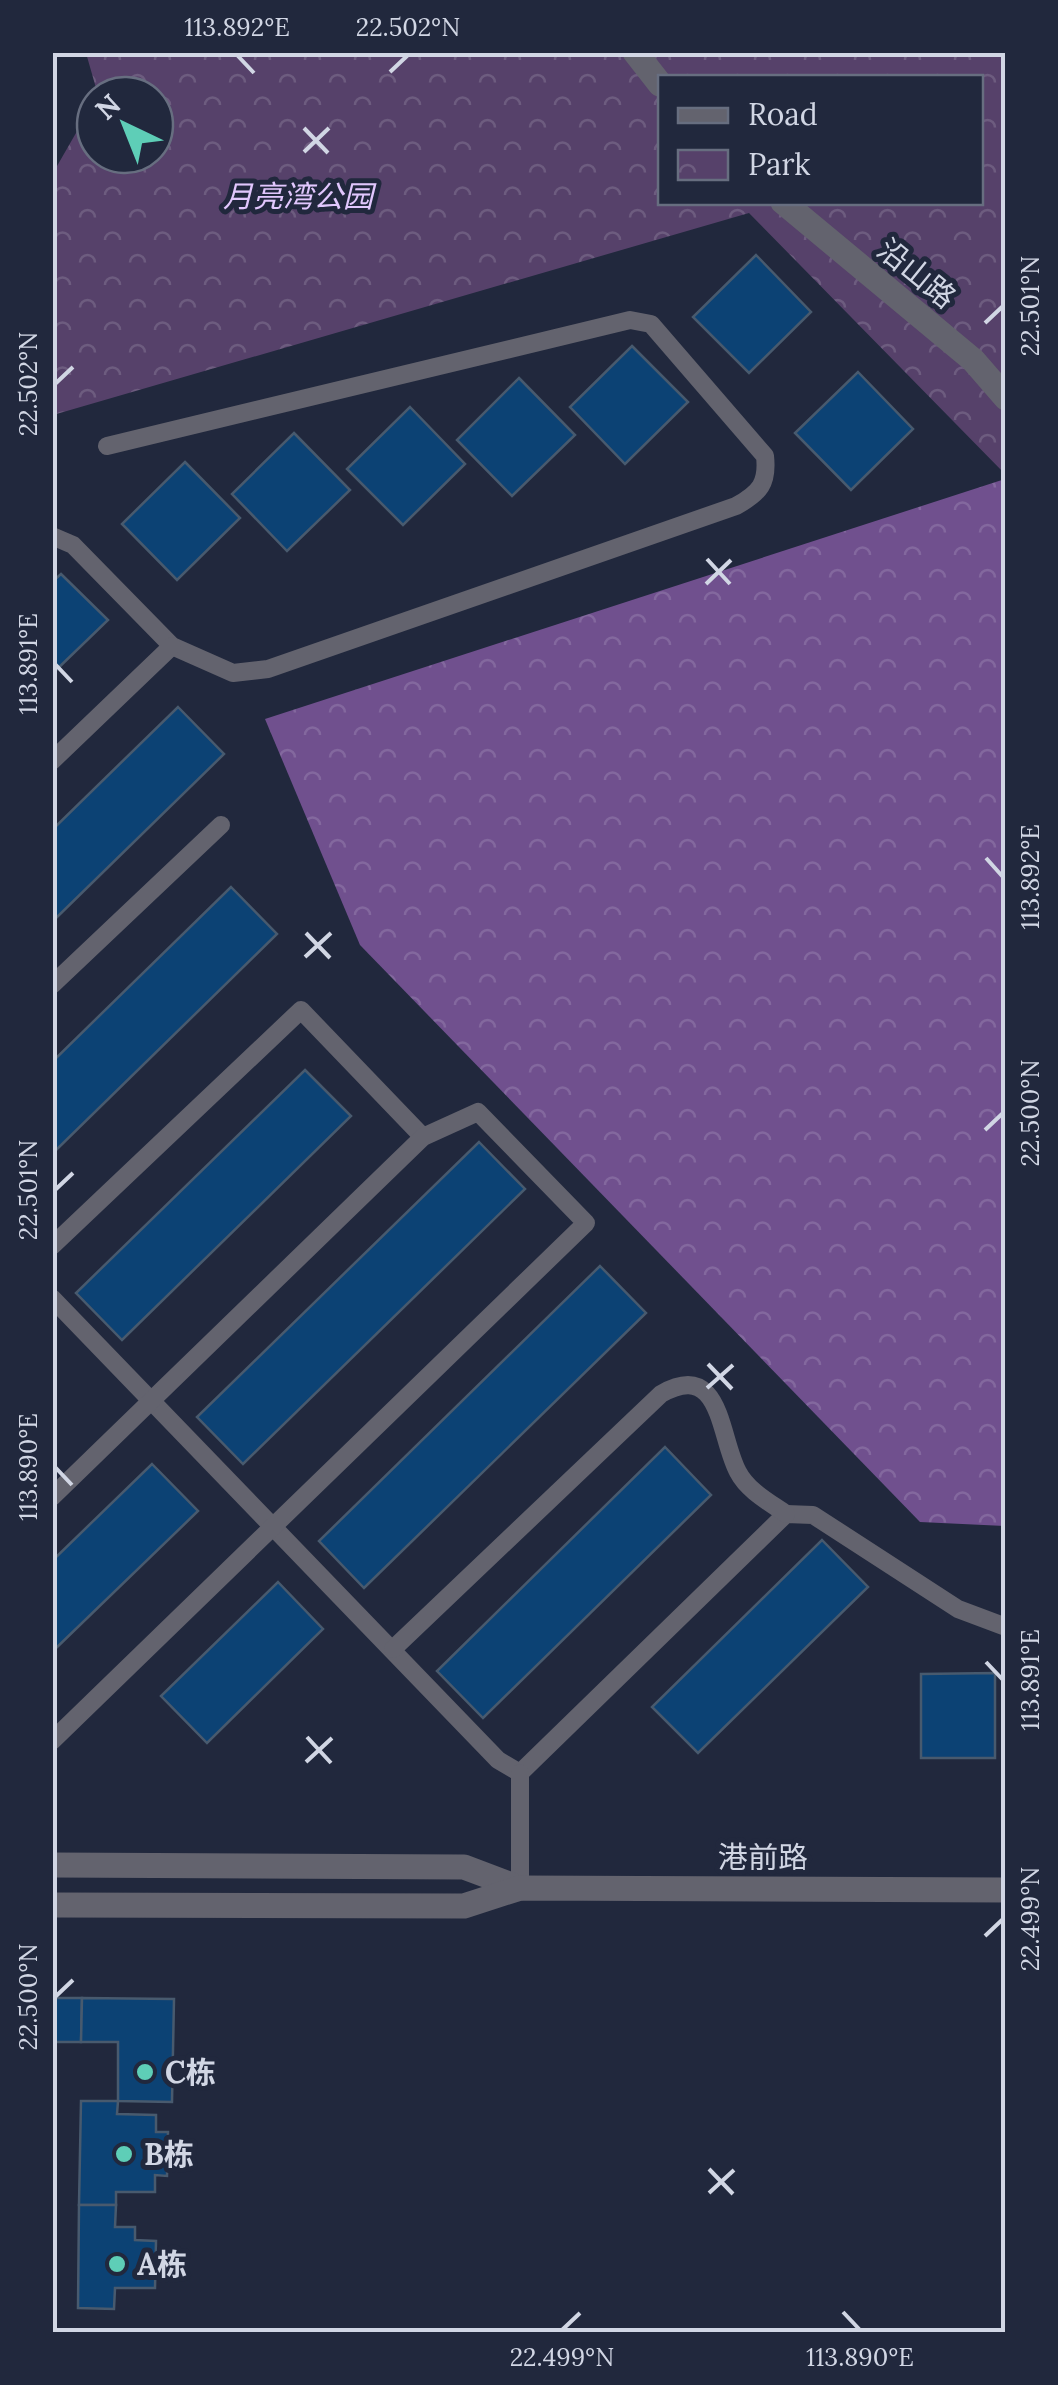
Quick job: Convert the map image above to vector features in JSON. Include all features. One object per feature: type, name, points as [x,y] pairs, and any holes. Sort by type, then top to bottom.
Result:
[{"type":"street","points":[[635,52],[658,81]]},
{"type":"street","name":"沿山路","points":[[787,205],[973,360],[1006,398]]},
{"type":"street","name":"港前路","points":[[52,1866],[464,1867],[520,1888]]},
{"type":"street","name":"港前路","points":[[52,1905],[464,1906],[520,1888],[1006,1890]]},
{"type":"lane","points":[[52,536],[73,545],[172,646],[233,673],[268,668],[736,506],[757,495],[767,476],[765,456],[651,324],[630,320],[107,446]]},
{"type":"lane","points":[[52,761],[172,646]]},
{"type":"lane","points":[[52,985],[221,825]]},
{"type":"lane","points":[[52,1246],[302,1010],[423,1137]]},
{"type":"lane","points":[[52,1497],[423,1137],[478,1112],[586,1223],[52,1741]]},
{"type":"lane","points":[[52,1298],[498,1760],[520,1773]]},
{"type":"lane","points":[[393,1649],[647,1407],[676,1385],[691,1384],[706,1392],[738,1472],[754,1491],[786,1514],[813,1515],[958,1609],[1006,1626]]},
{"type":"lane","points":[[520,1888],[520,1773],[786,1514]]},
{"type":"green space","name":"月亮湾公园","points":[[86,53],[1005,53],[1005,474],[749,213],[53,415],[53,173],[75,135],[75,175],[175,175],[175,75],[92,75]]},
{"type":"green space","points":[[1006,479],[1005,1526],[920,1522],[360,945],[265,719]]},
{"type":"building","points":[[756,255],[811,312],[749,373],[693,317]]},
{"type":"building","points":[[632,346],[688,402],[625,464],[570,407]]},
{"type":"building","points":[[858,372],[913,429],[851,490],[795,433]]},
{"type":"building","points":[[519,378],[575,435],[512,496],[457,440]]},
{"type":"building","points":[[410,407],[465,464],[403,525],[347,469]]},
{"type":"building","points":[[294,433],[350,490],[287,551],[232,494]]},
{"type":"building","points":[[185,462],[240,518],[177,580],[122,524]]},
{"type":"building","points":[[61,574],[108,620],[52,674],[52,582]]},
{"type":"building","points":[[178,707],[224,754],[52,922],[52,830]]},
{"type":"building","points":[[231,887],[277,934],[52,1154],[52,1062]]},
{"type":"building","points":[[305,1070],[351,1116],[122,1340],[76,1293]]},
{"type":"building","points":[[479,1142],[525,1189],[243,1464],[197,1417]]},
{"type":"building","points":[[600,1266],[646,1313],[364,1588],[319,1541]]},
{"type":"building","points":[[665,1447],[711,1495],[483,1718],[437,1671]]},
{"type":"building","points":[[152,1464],[198,1511],[52,1652],[52,1561]]},
{"type":"building","points":[[822,1540],[868,1587],[698,1753],[652,1707]]},
{"type":"building","points":[[278,1582],[323,1629],[207,1743],[161,1696]]},
{"type":"building","points":[[995,1673],[995,1758],[921,1758],[921,1674]]},
{"type":"building","points":[[52,1998],[82,1998],[81,2042],[52,2042]]},
{"type":"building","name":"C栋","points":[[82,1998],[174,1999],[172,2102],[118,2101],[118,2042],[81,2042]]},
{"type":"building","name":"B栋","points":[[81,2101],[118,2101],[117,2114],[156,2115],[156,2132],[168,2132],[167,2176],[155,2175],[155,2192],[116,2192],[116,2205],[79,2205]]},
{"type":"building","name":"A栋","points":[[79,2205],[116,2205],[115,2227],[135,2227],[135,2240],[156,2241],[155,2288],[115,2288],[114,2309],[78,2308]]},
{"type":"place","name":"C栋","points":[[145,2072]]},
{"type":"place","name":"B栋","points":[[124,2154]]},
{"type":"place","name":"A栋","points":[[117,2264]]}]
